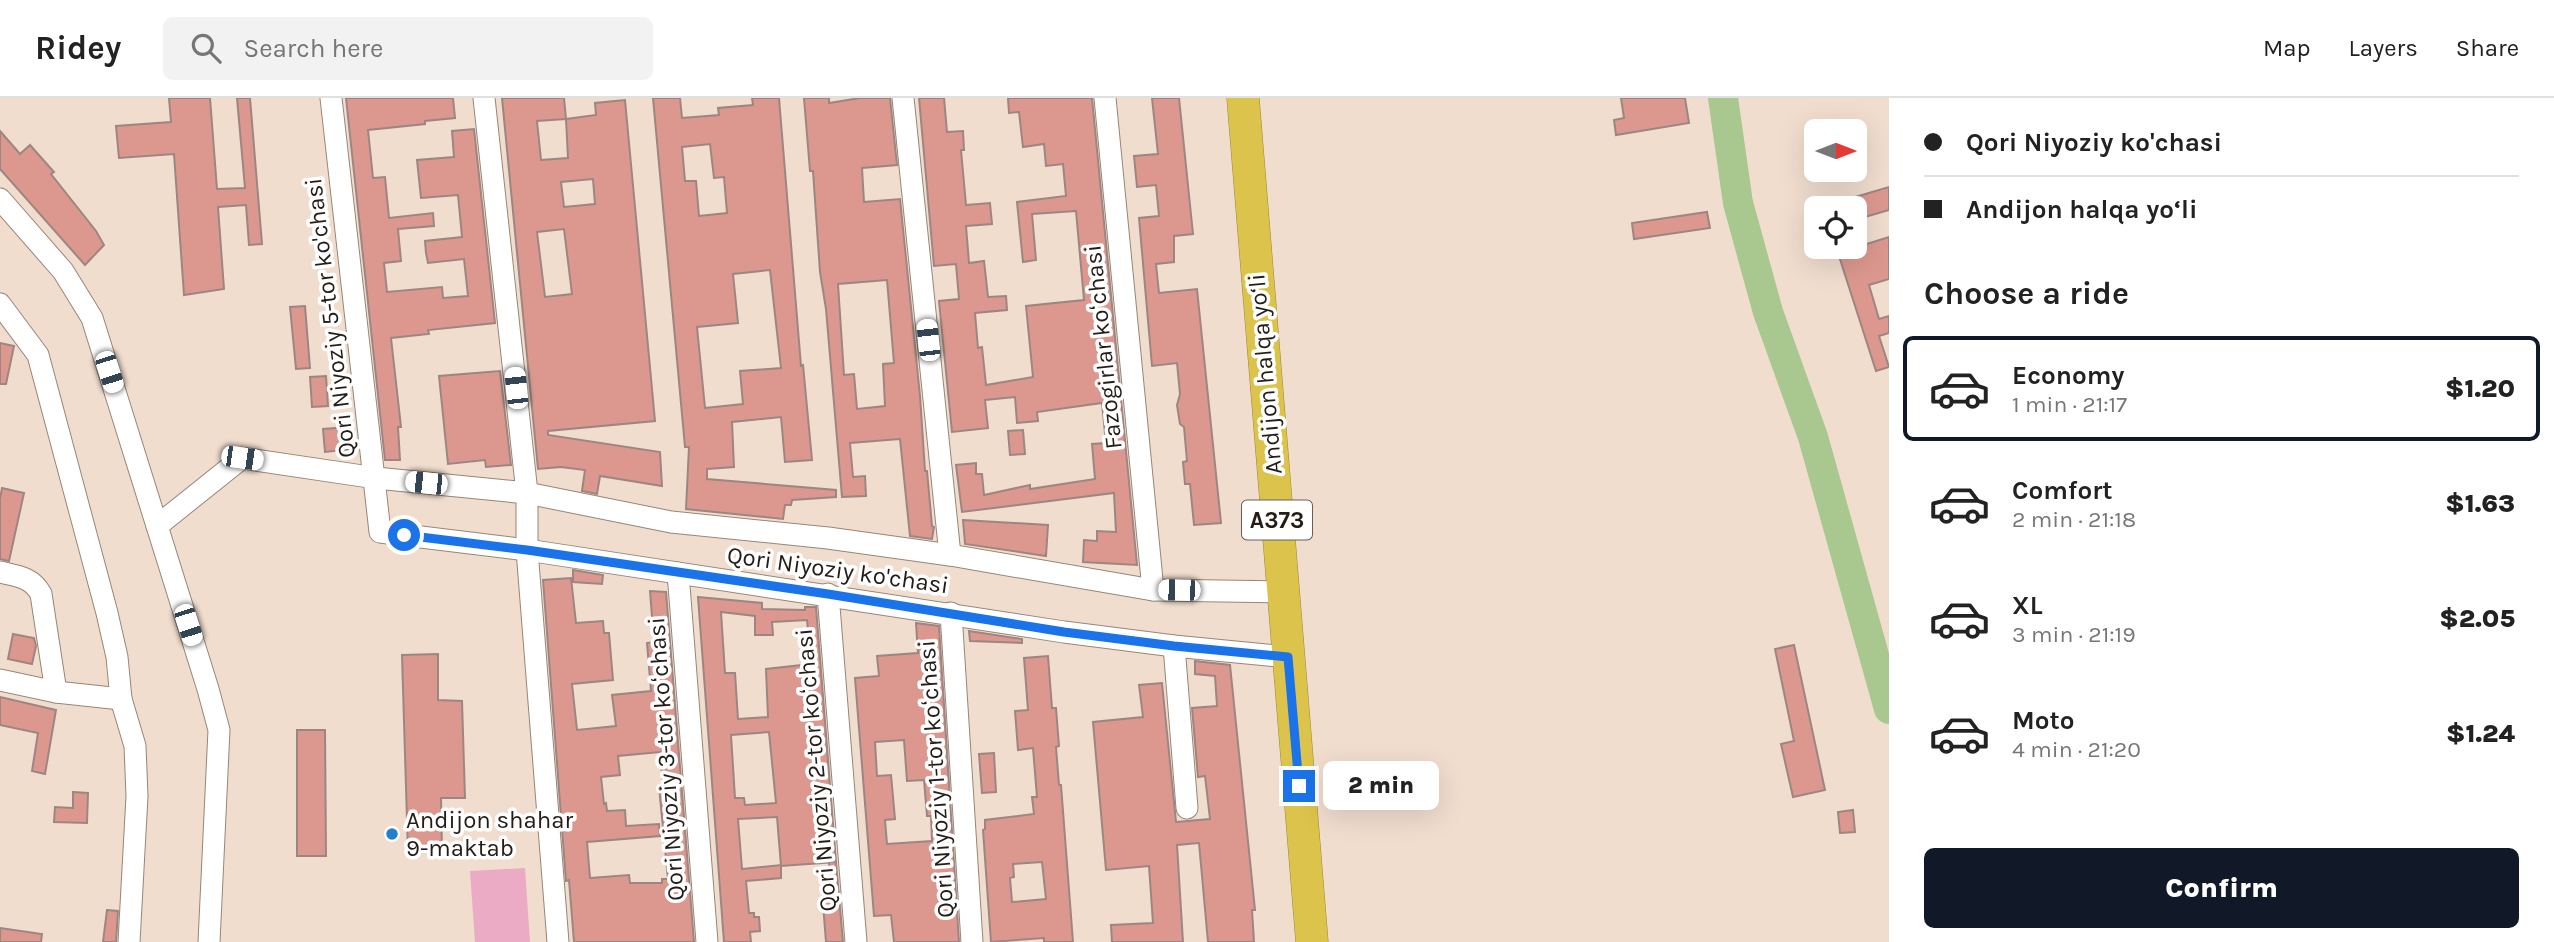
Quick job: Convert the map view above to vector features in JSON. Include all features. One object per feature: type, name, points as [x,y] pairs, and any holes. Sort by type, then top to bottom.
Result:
[{"type":"highway","name":"Andijon halqa yo‘li","points":[[1243,98],[1312,942]]},
{"type":"highway","name":"Andijon halqa yo‘li","points":[[1263,98],[1331,942]]},
{"type":"street","name":"Qori Niyoziy 5-tor ko'chasi","points":[[331,98],[380,532]]},
{"type":"street","points":[[484,98],[527,493],[527,550],[558,942]]},
{"type":"street","points":[[902,98],[950,555]]},
{"type":"street","name":"Fazogirlar koʻchasi","points":[[1105,98],[1153,590]]},
{"type":"street","points":[[0,200],[63,271],[92,318],[219,730],[209,942]]},
{"type":"street","points":[[0,304],[38,355],[107,614],[117,657],[121,699],[135,746],[137,796],[129,942]]},
{"type":"street","name":"Qori Niyoziy ko'chasi","points":[[157,527],[242,458],[376,478],[527,493],[671,522],[828,538],[950,555],[1153,590],[1283,592]]},
{"type":"street","name":"Qori Niyoziy ko'chasi","points":[[380,532],[527,550],[828,594],[1064,632],[1288,657]]},
{"type":"street","points":[[0,572],[30,579],[37,584],[41,594],[56,692]]},
{"type":"street","name":"Qori Niyoziy 3-tor koʻchasi","points":[[678,573],[707,942]]},
{"type":"street","name":"Qori Niyoziy 2-tor koʻchasi","points":[[828,594],[856,942]]},
{"type":"street","name":"Qori Niyoziy 1-tor koʻchasi","points":[[951,613],[972,942]]},
{"type":"street","points":[[1174,646],[1187,808]]},
{"type":"street","points":[[0,680],[56,692],[121,699]]},
{"type":"shaded area","points":[[525,868],[530,942],[475,942],[470,871]]},
{"type":"building","points":[[169,98],[210,98],[217,189],[245,188],[237,98],[250,98],[262,244],[249,245],[246,205],[218,207],[224,289],[184,295],[174,154],[119,158],[116,126],[171,122]]},
{"type":"building","points":[[346,98],[453,98],[455,118],[368,130],[373,178],[385,177],[389,218],[433,213],[434,226],[398,229],[401,261],[384,263],[387,292],[442,287],[443,298],[468,296],[464,259],[428,263],[426,253],[425,241],[462,237],[458,195],[421,198],[417,160],[454,157],[452,131],[474,129],[495,323],[428,330],[429,334],[391,338],[401,427],[398,427],[400,460],[385,460]]},
{"type":"building","points":[[502,98],[564,98],[566,119],[596,115],[595,103],[625,100],[655,421],[548,431],[548,435],[660,452],[662,486],[600,476],[597,494],[582,491],[585,470],[561,467],[538,469]],"holes":[[[566,119],[568,158],[541,160],[537,121]],[[593,179],[595,204],[564,207],[561,182]],[[564,229],[572,294],[545,297],[537,232]]]},
{"type":"building","points":[[653,98],[680,98],[682,118],[719,115],[718,108],[753,105],[752,98],[779,98],[801,366],[803,365],[812,460],[785,462],[781,417],[732,422],[734,467],[707,469],[707,479],[836,490],[836,497],[792,500],[791,505],[785,505],[783,519],[686,509],[689,447],[685,447]],"holes":[[[710,144],[714,178],[724,177],[727,213],[699,216],[696,181],[685,181],[682,147]],[[770,270],[781,368],[740,371],[743,404],[705,408],[697,327],[738,323],[733,274]]]},
{"type":"building","points":[[804,98],[829,98],[829,103],[860,98],[890,98],[897,165],[862,168],[864,202],[900,199],[925,471],[934,527],[932,539],[910,536],[900,439],[850,443],[853,477],[865,476],[866,496],[842,497],[813,171],[810,171]],"holes":[[[887,280],[894,363],[883,364],[885,406],[857,409],[854,374],[844,375],[838,284]]]},
{"type":"building","points":[[919,98],[944,98],[947,132],[963,131],[964,150],[961,150],[966,205],[990,203],[992,224],[966,226],[969,263],[984,261],[988,297],[1006,296],[1007,310],[975,313],[978,348],[982,347],[986,385],[1033,377],[1026,306],[1084,300],[1076,211],[1032,214],[1036,260],[1023,262],[1017,202],[1066,196],[1063,164],[1046,166],[1044,144],[1023,147],[1019,112],[1009,113],[1008,98],[1092,98],[1137,565],[1083,562],[1084,540],[1097,541],[1097,531],[1116,532],[1114,493],[962,512],[956,465],[976,463],[976,474],[982,474],[984,495],[1030,485],[1030,489],[1095,479],[1092,444],[1106,443],[1102,403],[1037,412],[1038,421],[1017,423],[1015,397],[985,400],[988,428],[952,432],[939,301],[959,299],[956,264],[934,266]]},
{"type":"building","points":[[1152,98],[1179,98],[1193,234],[1174,236],[1174,262],[1156,264],[1159,293],[1197,289],[1221,523],[1194,525],[1190,484],[1185,484],[1183,462],[1187,461],[1184,427],[1180,424],[1177,405],[1180,394],[1177,363],[1152,366],[1139,218],[1159,216],[1156,185],[1137,187],[1134,156],[1158,154]]},
{"type":"building","points":[[1621,98],[1685,98],[1689,123],[1616,135],[1614,120],[1624,118]]},
{"type":"building","points":[[0,131],[20,154],[30,145],[54,172],[51,174],[96,231],[104,245],[85,265],[0,169]]},
{"type":"building","points":[[1889,187],[1889,210],[1867,216],[1867,196],[1858,196]]},
{"type":"building","points":[[1707,212],[1710,228],[1634,239],[1632,223]]},
{"type":"building","points":[[1889,237],[1889,279],[1869,285],[1879,319],[1889,316],[1889,333],[1879,336],[1889,367],[1876,371],[1840,259],[1867,259],[1867,244]]},
{"type":"building","points":[[305,306],[310,368],[296,369],[290,307]]},
{"type":"building","points":[[0,343],[14,346],[6,384],[0,384]]},
{"type":"building","points":[[500,371],[511,465],[486,467],[485,460],[448,464],[439,376]]},
{"type":"building","points":[[326,376],[328,406],[312,407],[310,377]]},
{"type":"building","points":[[349,427],[351,449],[325,452],[323,429]]},
{"type":"building","points":[[1023,430],[1025,454],[1010,455],[1008,431]]},
{"type":"building","points":[[2,488],[24,493],[9,561],[0,559]]},
{"type":"building","points":[[963,520],[1048,525],[1046,556],[965,544]]},
{"type":"building","points":[[573,570],[603,575],[602,584],[573,582]]},
{"type":"building","points":[[571,578],[576,623],[603,621],[604,633],[609,633],[613,680],[572,684],[577,730],[616,726],[612,695],[651,691],[647,643],[654,642],[650,591],[666,592],[694,942],[574,942],[569,880],[566,881],[543,580]],"holes":[[[660,752],[663,787],[659,787],[668,879],[662,879],[662,883],[630,883],[629,875],[590,878],[587,842],[660,836],[659,824],[626,826],[625,810],[607,811],[601,777],[620,775],[618,756]]]},
{"type":"building","points":[[698,597],[762,603],[762,609],[805,610],[805,607],[816,607],[836,862],[781,866],[781,878],[746,881],[749,913],[759,917],[760,931],[750,932],[751,942],[724,942]],"holes":[[[721,612],[755,616],[755,635],[773,635],[772,622],[807,620],[811,664],[766,669],[768,717],[738,719],[735,673],[725,673]],[[769,732],[776,803],[745,805],[744,798],[735,798],[731,735]],[[777,817],[781,865],[742,869],[738,819]]]},
{"type":"building","points":[[916,623],[939,626],[959,942],[894,942],[891,915],[874,916],[855,678],[879,676],[877,656],[918,653]],"holes":[[[904,740],[907,781],[924,780],[927,816],[931,816],[932,841],[887,844],[885,820],[895,819],[891,775],[877,776],[875,742]]]},
{"type":"building","points":[[969,631],[1022,639],[1022,643],[970,641]]},
{"type":"building","points":[[13,634],[34,638],[36,646],[32,664],[8,659]]},
{"type":"building","points":[[1794,645],[1825,790],[1793,797],[1781,744],[1794,741],[1775,649]]},
{"type":"building","points":[[438,654],[438,700],[462,701],[465,798],[441,798],[442,852],[408,853],[402,655]]},
{"type":"building","points":[[1048,656],[1052,708],[1056,708],[1059,746],[1056,747],[1073,942],[1044,942],[1044,938],[991,942],[983,830],[985,820],[1034,814],[1032,797],[1037,797],[1033,748],[1018,750],[1015,711],[1028,710],[1024,658]],"holes":[[[1042,862],[1046,899],[1012,902],[1010,878],[1014,877],[1013,864]]]},
{"type":"building","points":[[1195,661],[1230,665],[1255,910],[1252,910],[1254,942],[1208,942],[1199,843],[1177,845],[1183,942],[1112,942],[1111,925],[1153,923],[1149,866],[1106,870],[1093,722],[1143,717],[1139,685],[1162,683],[1176,822],[1210,819],[1205,776],[1198,777],[1192,708],[1217,706],[1215,676],[1195,674]]},
{"type":"building","points":[[0,697],[56,710],[45,774],[32,771],[38,733],[0,725]]},
{"type":"building","points":[[297,730],[325,730],[326,856],[297,856]]},
{"type":"building","points":[[994,753],[996,792],[982,793],[979,754]]},
{"type":"building","points":[[73,792],[88,793],[87,823],[54,822],[55,807],[73,808]]},
{"type":"building","points":[[1853,810],[1855,832],[1840,833],[1838,812]]},
{"type":"building","points":[[829,862],[836,862],[843,942],[826,942],[822,891],[831,890]]},
{"type":"building","points":[[107,910],[118,911],[116,942],[103,942]]},
{"type":"building","points":[[0,928],[42,934],[41,942],[0,942]]},
{"type":"waterway","points":[[1723,98],[1738,203],[1768,312],[1813,437],[1889,709]]},
{"type":"place","name":"Andijon shahar 9-maktab","points":[[392,834]]},
{"type":"route","points":[[404,535],[828,594],[1064,632],[1288,657],[1299,786]]}]
